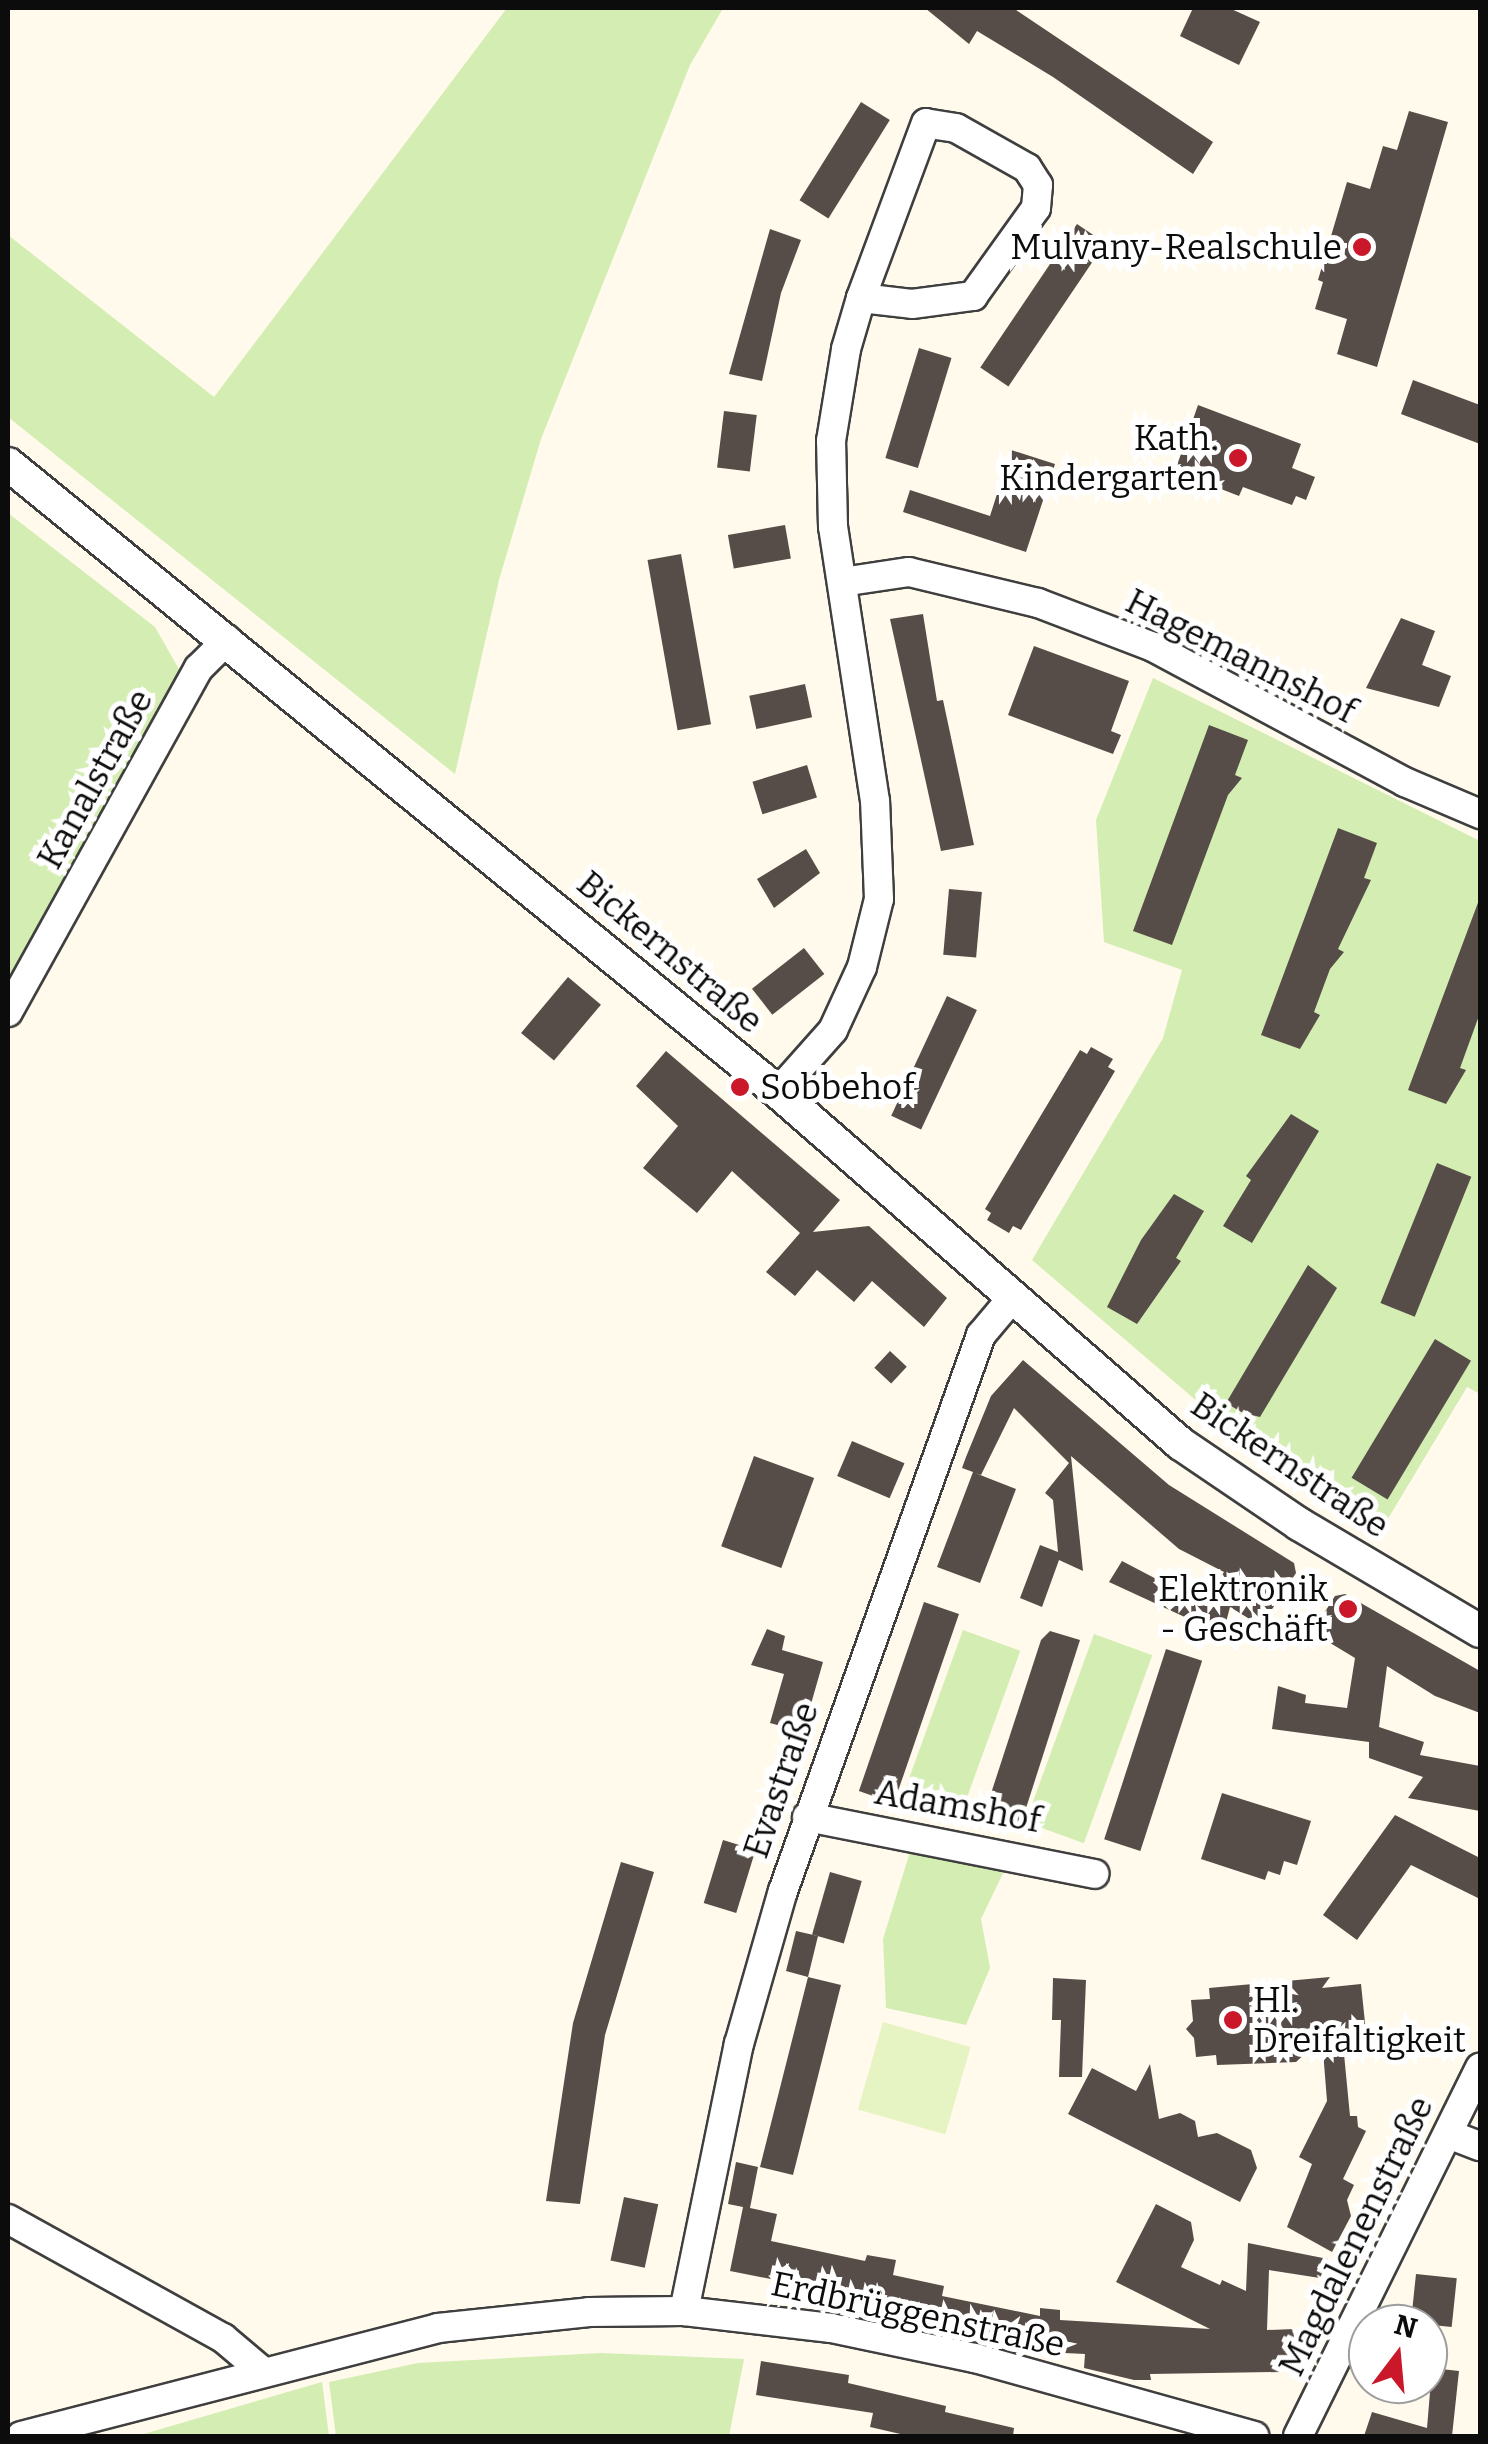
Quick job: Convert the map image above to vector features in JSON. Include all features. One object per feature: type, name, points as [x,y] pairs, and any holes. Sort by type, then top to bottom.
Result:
[{"type":"street","points":[[778,1092],[833,1030],[862,967],[879,899],[875,801],[842,582],[831,442],[861,298],[926,122],[956,128],[1027,168],[1038,185],[1036,208],[973,296],[912,304],[861,298]]},
{"type":"street","name":"Bickernstraße","points":[[8,464],[778,1092],[1180,1444],[1299,1524],[1480,1630]]},
{"type":"street","name":"Hagemannshof","points":[[842,582],[909,572],[1052,608],[1152,647],[1388,773],[1480,814]]},
{"type":"street","name":"Kanalstraße","points":[[8,1012],[199,668],[226,640]]},
{"type":"street","name":"Evastraße","points":[[684,2311],[739,2044],[808,1817],[981,1334],[1013,1298]]},
{"type":"street","name":"Adamshof","points":[[808,1817],[1094,1874]]},
{"type":"street","name":"Magdalenenstraße","points":[[1298,2436],[1480,2068]]},
{"type":"street","points":[[1448,2134],[1480,2146]]},
{"type":"street","points":[[8,2219],[223,2338],[261,2370]]},
{"type":"street","name":"Erdbrüggenstraße","points":[[21,2436],[261,2370],[489,2319],[684,2311],[830,2328],[975,2358],[1254,2436]]},
{"type":"green space","points":[[507,8],[722,10],[690,65],[541,439],[499,580],[455,774],[8,417],[8,235],[214,397]]},
{"type":"green space","points":[[8,513],[155,627],[180,671],[8,983]]},
{"type":"green space","points":[[1153,678],[1480,841],[1480,1394],[1467,1387],[1386,1522],[1233,1432],[1032,1260],[1163,1038],[1182,970],[1104,942],[1096,820]]},
{"type":"green space","points":[[963,1630],[1020,1651],[959,1820],[901,1799]]},
{"type":"green space","points":[[1094,1634],[1152,1655],[1084,1843],[1026,1822]]},
{"type":"green space","points":[[910,1852],[1005,1869],[981,1919],[990,1968],[966,2025],[886,2008],[883,1939]]},
{"type":"green space","points":[[883,2022],[970,2047],[945,2135],[858,2109]]},
{"type":"green space","points":[[601,2353],[744,2359],[729,2436],[336,2436],[329,2382],[418,2363]]},
{"type":"green space","points":[[322,2382],[329,2436],[137,2436]]},
{"type":"building","points":[[925,8],[1013,8],[1213,142],[1193,174],[1053,77],[977,31],[969,44]]},
{"type":"building","points":[[1193,8],[1229,8],[1260,22],[1239,65],[1180,36]]},
{"type":"building","points":[[861,102],[890,120],[828,218],[800,200]]},
{"type":"building","points":[[1409,111],[1448,122],[1377,367],[1337,354],[1347,319],[1315,309],[1323,282],[1318,280],[1347,182],[1370,189],[1383,146],[1397,150]]},
{"type":"building","points":[[1077,224],[1105,243],[1008,386],[980,367]]},
{"type":"building","points":[[770,229],[801,240],[781,293],[762,381],[729,374]]},
{"type":"building","points":[[919,348],[952,358],[918,468],[885,458]]},
{"type":"building","points":[[1413,380],[1480,405],[1480,444],[1401,414]]},
{"type":"building","name":"Kath. Kindergarten","points":[[1198,405],[1301,444],[1292,468],[1315,477],[1306,500],[1296,496],[1292,505],[1243,487],[1239,496],[1175,471]]},
{"type":"building","points":[[724,411],[757,415],[750,472],[717,468]]},
{"type":"building","points":[[1011,450],[1055,464],[1026,552],[903,512],[910,490],[990,516]]},
{"type":"building","points":[[785,525],[791,558],[734,569],[728,535]]},
{"type":"building","points":[[681,554],[711,724],[678,730],[648,560]]},
{"type":"building","points":[[923,614],[937,701],[943,700],[974,845],[941,851],[890,619]]},
{"type":"building","points":[[1401,618],[1435,631],[1422,665],[1451,676],[1439,707],[1366,688]]},
{"type":"building","points":[[1034,646],[1129,681],[1111,731],[1121,735],[1113,754],[1008,715]]},
{"type":"building","points":[[805,684],[812,717],[756,729],[749,696]]},
{"type":"building","points":[[1209,725],[1248,740],[1235,775],[1242,778],[1228,795],[1172,945],[1133,931]]},
{"type":"building","points":[[807,765],[817,798],[762,814],[752,782]]},
{"type":"building","points":[[1338,828],[1377,843],[1364,878],[1371,880],[1338,949],[1344,952],[1330,969],[1314,1012],[1320,1015],[1300,1049],[1261,1035]]},
{"type":"building","points":[[806,849],[820,873],[774,908],[757,879]]},
{"type":"building","points":[[949,889],[982,892],[976,958],[943,955]]},
{"type":"building","points":[[1479,900],[1480,1013],[1460,1068],[1466,1070],[1446,1104],[1408,1090]]},
{"type":"building","points":[[804,948],[824,974],[772,1015],[752,989]]},
{"type":"building","points":[[568,977],[601,1005],[554,1061],[521,1033]]},
{"type":"building","points":[[947,996],[977,1010],[921,1130],[891,1116]]},
{"type":"building","points":[[1091,1047],[1113,1059],[1108,1067],[1115,1071],[1021,1230],[1013,1226],[1009,1233],[987,1220],[991,1213],[985,1209],[1080,1050],[1087,1054]]},
{"type":"building","points":[[666,1051],[840,1200],[813,1232],[869,1226],[947,1298],[924,1327],[872,1281],[854,1302],[817,1270],[795,1296],[766,1272],[800,1233],[732,1171],[697,1213],[643,1168],[678,1126],[636,1086]]},
{"type":"building","points":[[1291,1114],[1319,1131],[1252,1243],[1223,1226],[1251,1180],[1246,1176]]},
{"type":"building","points":[[1437,1163],[1471,1177],[1415,1317],[1380,1303]]},
{"type":"building","points":[[1174,1194],[1204,1211],[1176,1258],[1181,1261],[1137,1324],[1107,1307],[1141,1240]]},
{"type":"building","points":[[1308,1265],[1337,1288],[1260,1417],[1243,1413],[1226,1403]]},
{"type":"building","points":[[1435,1339],[1471,1361],[1388,1499],[1352,1478]]},
{"type":"building","points":[[890,1351],[907,1367],[891,1384],[874,1368]]},
{"type":"building","points":[[1023,1360],[1169,1485],[1294,1563],[1296,1573],[1261,1626],[1230,1607],[1224,1630],[1215,1631],[1109,1582],[1122,1561],[1204,1604],[1224,1572],[1179,1549],[1071,1456],[1083,1571],[1059,1560],[1042,1607],[1020,1598],[1040,1545],[1058,1552],[1053,1500],[1045,1493],[1069,1463],[1014,1408],[981,1475],[975,1473],[1016,1489],[980,1583],[937,1567],[973,1472],[962,1468],[991,1396]]},
{"type":"building","points":[[852,1441],[904,1463],[890,1498],[837,1476]]},
{"type":"building","points":[[754,1456],[814,1478],[781,1568],[721,1546]]},
{"type":"building","points":[[1345,1594],[1480,1671],[1480,1713],[1435,1696],[1387,1666],[1379,1727],[1424,1742],[1420,1755],[1480,1766],[1480,1811],[1408,1798],[1423,1777],[1369,1758],[1369,1742],[1272,1729],[1278,1686],[1306,1695],[1305,1703],[1347,1708],[1355,1658],[1312,1632],[1335,1596]]},
{"type":"building","points":[[924,1602],[959,1614],[894,1803],[859,1791]]},
{"type":"building","points":[[767,1629],[785,1636],[782,1650],[823,1662],[803,1732],[770,1723],[784,1674],[751,1665]]},
{"type":"building","points":[[1050,1631],[1080,1640],[1019,1830],[983,1818],[1041,1640]]},
{"type":"building","points":[[1166,1649],[1202,1661],[1140,1851],[1104,1839]]},
{"type":"building","points":[[1222,1793],[1311,1821],[1297,1865],[1284,1861],[1280,1875],[1268,1871],[1265,1880],[1201,1859]]},
{"type":"building","points":[[1395,1815],[1480,1858],[1480,1899],[1411,1865],[1357,1940],[1323,1915]]},
{"type":"building","points":[[723,1840],[756,1850],[736,1913],[704,1903]]},
{"type":"building","points":[[621,1862],[654,1872],[605,2035],[580,2204],[546,2201],[573,2023]]},
{"type":"building","points":[[830,1872],[862,1881],[844,1944],[812,1934]]},
{"type":"building","points":[[796,1931],[818,1936],[808,1977],[786,1971]]},
{"type":"building","points":[[808,1977],[841,1985],[793,2175],[760,2167]]},
{"type":"building","points":[[1330,1977],[1322,1988],[1361,1984],[1367,2042],[1350,2043],[1351,2053],[1344,2054],[1350,2116],[1357,2116],[1358,2127],[1366,2131],[1343,2179],[1354,2185],[1347,2200],[1351,2216],[1332,2252],[1287,2227],[1312,2164],[1299,2157],[1327,2101],[1322,2038],[1296,2062],[1217,2065],[1216,2055],[1196,2057],[1194,2038],[1186,2029],[1193,2021],[1191,2000],[1210,1999],[1209,1988]]},
{"type":"building","points":[[1053,1978],[1086,1980],[1082,2077],[1059,2077],[1061,2020],[1052,2020]]},
{"type":"building","points":[[1150,2064],[1159,2119],[1180,2113],[1195,2121],[1198,2137],[1217,2133],[1251,2150],[1257,2168],[1240,2202],[1068,2114],[1092,2068],[1136,2091]]},
{"type":"building","points":[[736,2162],[758,2167],[750,2208],[777,2214],[771,2241],[865,2261],[867,2255],[896,2260],[893,2275],[944,2286],[942,2296],[1040,2316],[1040,2308],[1060,2310],[1060,2320],[1210,2329],[1116,2282],[1156,2204],[1191,2222],[1194,2240],[1181,2267],[1220,2285],[1222,2280],[1246,2291],[1248,2243],[1328,2259],[1320,2278],[1269,2270],[1267,2330],[1294,2329],[1295,2360],[1279,2360],[1280,2372],[1150,2374],[1151,2380],[1134,2380],[1084,2368],[1085,2354],[1044,2352],[914,2325],[913,2307],[730,2271],[743,2207],[728,2204]]},
{"type":"building","points":[[624,2197],[658,2204],[645,2268],[610,2261]]},
{"type":"building","points":[[1416,2274],[1457,2278],[1452,2327],[1448,2327],[1448,2304],[1413,2304]]},
{"type":"building","points":[[761,2361],[849,2375],[848,2383],[946,2406],[945,2412],[1014,2428],[1013,2436],[909,2436],[870,2427],[873,2413],[756,2395]]},
{"type":"building","points":[[1448,2370],[1459,2371],[1452,2436],[1364,2436],[1372,2412],[1427,2428],[1429,2404],[1448,2404]]},
{"type":"place","name":"Mulvany-Realschule","points":[[1362,247]]},
{"type":"place","name":"Kath. Kindergarten","points":[[1238,458]]},
{"type":"place","name":"Sobbehof","points":[[740,1087]]},
{"type":"place","name":"Elektronik - Geschäft","points":[[1348,1609]]},
{"type":"place","name":"Hl. Dreifaltigkeit","points":[[1233,2020]]}]
